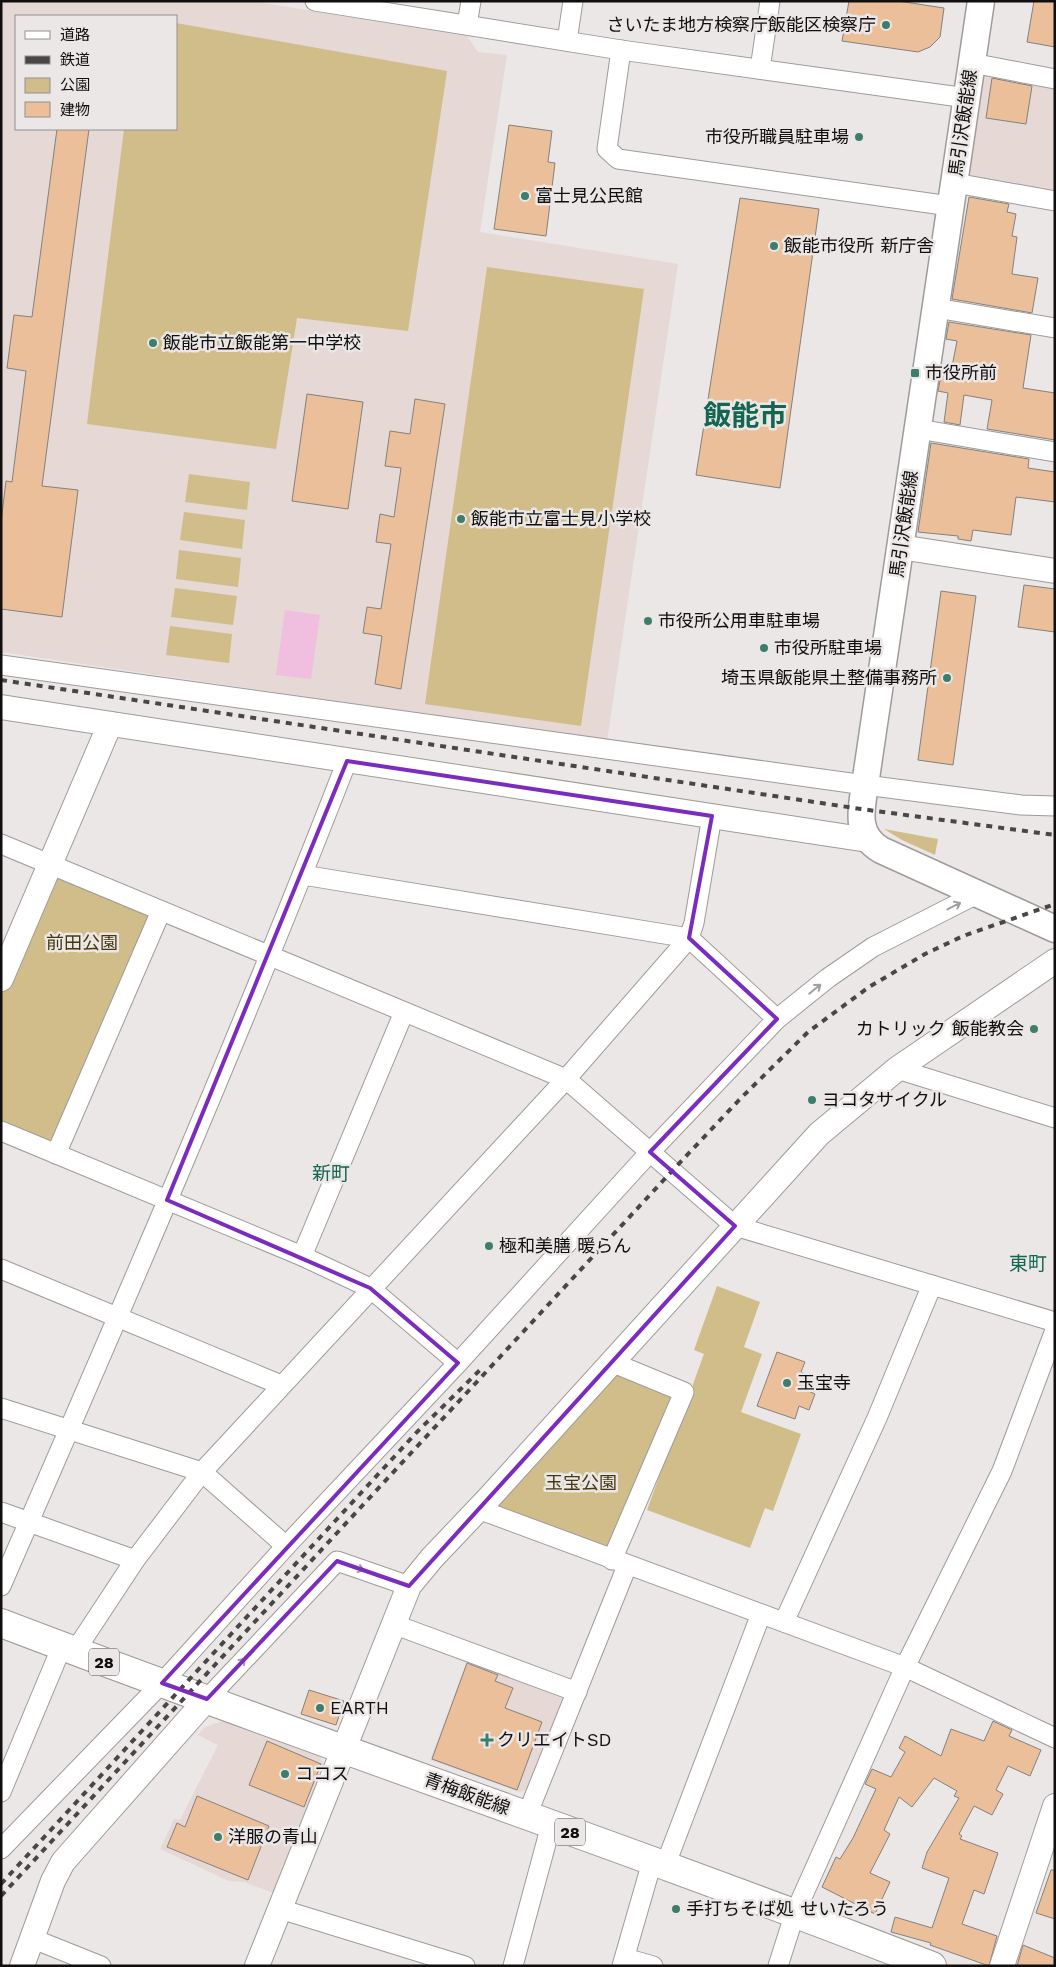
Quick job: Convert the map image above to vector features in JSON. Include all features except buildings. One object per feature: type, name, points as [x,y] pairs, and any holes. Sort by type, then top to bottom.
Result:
[{"type":"main road","name":"馬引沢飯能線","points":[[868,840],[861,824],[865,785],[982,1]]},
{"type":"main road","points":[[868,840],[881,850],[1055,929]]},
{"type":"main road","name":"青梅飯能線","points":[[1,1623],[795,1913],[932,1966]]},
{"type":"street","points":[[315,1],[363,5],[467,26],[567,42],[967,98]]},
{"type":"street","points":[[467,26],[471,1]]},
{"type":"street","points":[[567,42],[573,1]]},
{"type":"street","points":[[760,69],[770,1]]},
{"type":"street","points":[[621,50],[607,149],[618,160],[952,194],[1055,201]]},
{"type":"street","points":[[972,63],[1055,79]]},
{"type":"street","points":[[936,308],[1055,328]]},
{"type":"street","points":[[918,429],[1055,452]]},
{"type":"street","points":[[900,547],[1055,571]]},
{"type":"street","points":[[1,664],[865,785],[1021,805],[1055,806]]},
{"type":"street","points":[[1,706],[347,762],[868,840]]},
{"type":"street","points":[[1,979],[110,724]]},
{"type":"street","points":[[1,1586],[167,1200],[303,875],[347,762]]},
{"type":"street","points":[[1,1792],[68,1648],[202,1472],[370,1288],[566,1079],[690,938],[712,816]]},
{"type":"street","points":[[1,844],[566,1079],[736,1226],[1055,1322]]},
{"type":"street","points":[[303,875],[690,938],[777,1020]]},
{"type":"street","points":[[2,1848],[162,1683],[286,1546],[458,1364],[650,1152],[777,1020],[828,978],[873,947],[977,894]]},
{"type":"street","points":[[56,1154],[161,911]]},
{"type":"street","points":[[257,1966],[342,1749],[409,1586],[432,1558],[819,1134],[897,1069],[1055,961]]},
{"type":"street","points":[[302,1256],[404,1012]]},
{"type":"street","points":[[897,1069],[1055,1118]]},
{"type":"street","points":[[1,1132],[302,1256],[370,1288],[458,1364]]},
{"type":"street","points":[[1,1269],[281,1385]]},
{"type":"street","points":[[784,1622],[877,1418],[932,1285]]},
{"type":"street","points":[[778,1966],[795,1913],[905,1667],[1002,1471],[1055,1330]]},
{"type":"street","points":[[513,1966],[539,1820],[577,1692],[620,1563],[684,1392],[611,1362]]},
{"type":"street","points":[[1,1408],[202,1472],[286,1546]]},
{"type":"street","points":[[478,1509],[905,1667],[1055,1738]]},
{"type":"street","points":[[1,1512],[135,1560]]},
{"type":"street","points":[[22,1966],[53,1881],[63,1862],[207,1699],[337,1561],[409,1586]]},
{"type":"street","points":[[653,1966],[623,1962],[658,1864],[762,1614]]},
{"type":"street","points":[[393,1624],[577,1692]]},
{"type":"street","points":[[1002,1966],[1055,1806]]},
{"type":"street","points":[[280,1909],[465,1966]]},
{"type":"street","points":[[32,1938],[101,1966]]},
{"type":"highlighted area","points":[[347,761],[712,816],[689,938],[777,1019],[650,1152],[735,1226],[409,1586],[337,1561],[207,1699],[162,1683],[458,1363],[370,1288],[167,1200]]},
{"type":"shaded area","points":[[1,1],[251,1],[467,36],[478,52],[507,55],[480,232],[678,264],[607,741],[1,652]]},
{"type":"shaded area","points":[[982,70],[1055,84],[1055,195],[965,179]]},
{"type":"shaded area","points":[[285,610],[320,615],[311,679],[276,675]]},
{"type":"shaded area","name":"クリエイトSD","points":[[469,1656],[564,1691],[567,1702],[533,1787],[520,1792],[430,1760]]},
{"type":"shaded area","points":[[223,1721],[320,1755],[325,1768],[276,1894],[244,1882],[229,1881],[160,1849],[174,1819],[180,1820],[218,1745],[198,1735],[205,1727]]},
{"type":"green space","points":[[178,23],[447,71],[408,331],[297,318],[276,449],[87,424],[124,130],[178,130]]},
{"type":"green space","points":[[487,267],[644,289],[581,726],[425,704]]},
{"type":"green space","points":[[189,474],[250,482],[247,510],[185,502]]},
{"type":"green space","points":[[184,512],[245,520],[242,549],[180,540]]},
{"type":"green space","points":[[179,550],[241,558],[238,587],[176,579]]},
{"type":"green space","points":[[175,588],[237,596],[233,625],[171,617]]},
{"type":"green space","points":[[170,626],[232,634],[229,663],[166,655]]},
{"type":"green space","points":[[884,829],[938,839],[935,855],[902,840]]},
{"type":"green space","name":"前田公園","points":[[50,865],[161,911],[56,1154],[1,1131],[1,979]]},
{"type":"green space","points":[[717,1286],[760,1302],[744,1347],[762,1354],[741,1412],[801,1434],[773,1511],[765,1508],[750,1548],[647,1510],[704,1354],[694,1350]]},
{"type":"green space","name":"玉宝公園","points":[[611,1362],[684,1392],[612,1560],[490,1514]]},
{"type":"railway","points":[[1,680],[861,809],[1055,835]]},
{"type":"railway","points":[[1,1896],[672,1171],[740,1099],[808,1032],[869,987],[925,954],[963,936],[1055,904]]},
{"type":"railway","points":[[1,1884],[417,1432],[482,1368]]},
{"type":"place","name":"さいたま地方検察庁飯能区検察庁","points":[[886,25]]},
{"type":"place","name":"市役所職員駐車場","points":[[859,137]]},
{"type":"place","name":"富士見公民館","points":[[525,196]]},
{"type":"place","name":"飯能市役所 新庁舎","points":[[774,246]]},
{"type":"place","name":"飯能市立飯能第一中学校","points":[[153,343]]},
{"type":"place","name":"市役所前","points":[[915,373]]},
{"type":"place","name":"飯能市立富士見小学校","points":[[461,519]]},
{"type":"place","name":"市役所公用車駐車場","points":[[648,621]]},
{"type":"place","name":"市役所駐車場","points":[[764,648]]},
{"type":"place","name":"埼玉県飯能県土整備事務所","points":[[947,678]]},
{"type":"place","name":"カトリック 飯能教会","points":[[1034,1029]]},
{"type":"place","name":"ヨコタサイクル","points":[[812,1100]]},
{"type":"place","name":"極和美膳 暖らん","points":[[489,1246]]},
{"type":"place","name":"玉宝寺","points":[[787,1383]]},
{"type":"place","name":"EARTH","points":[[320,1708]]},
{"type":"place","name":"クリエイトSD","points":[[487,1740]]},
{"type":"place","name":"ココス","points":[[285,1774]]},
{"type":"place","name":"洋服の青山","points":[[218,1837]]},
{"type":"place","name":"手打ちそば処 せいたろう","points":[[676,1909]]},
{"type":"district","name":"飯能市","points":[[745,415]]},
{"type":"district","name":"新町","points":[[331,1173]]},
{"type":"district","name":"東町","points":[[1028,1263]]}]
